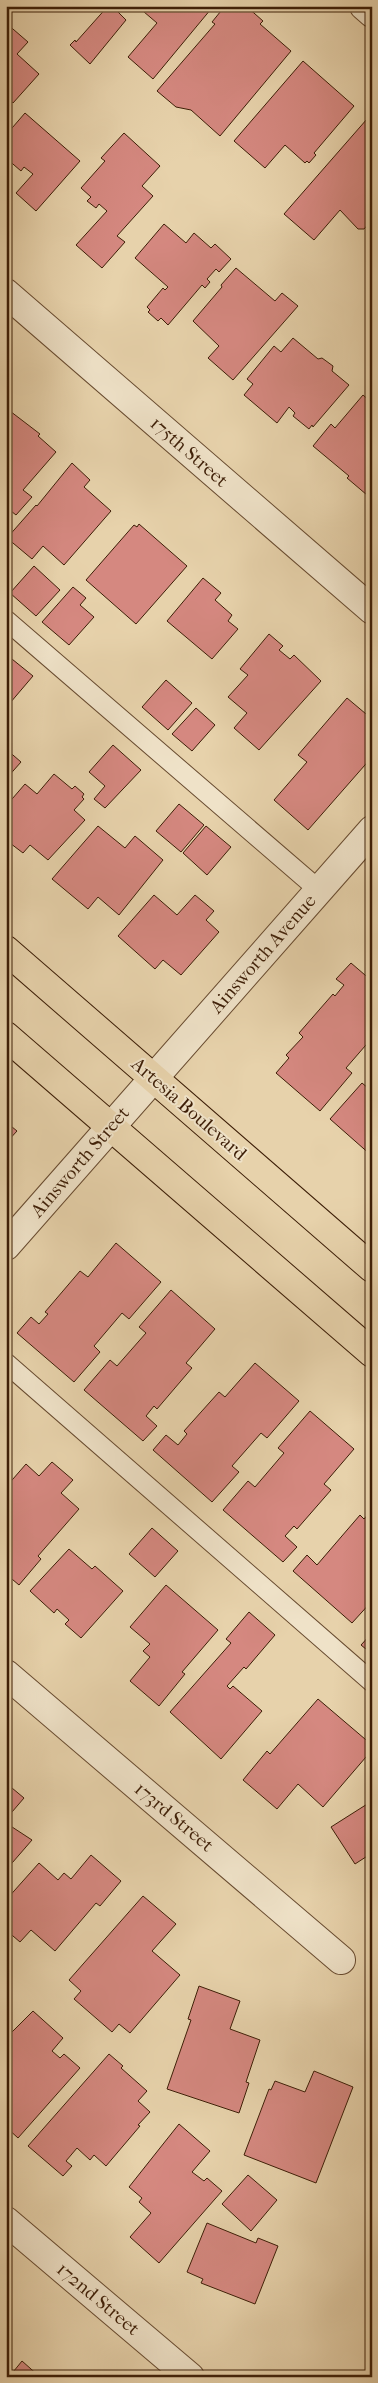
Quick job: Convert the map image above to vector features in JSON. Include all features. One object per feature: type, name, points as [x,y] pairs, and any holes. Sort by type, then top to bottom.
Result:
[{"type":"main road","name":"Artesia Boulevard","points":[[6,950],[372,1268]]},
{"type":"main road","points":[[6,1036],[372,1353]]},
{"type":"street","points":[[364,6],[372,13]]},
{"type":"street","name":"175th Street","points":[[6,293],[372,610]]},
{"type":"street","name":"Ainsworth Avenue","points":[[153,1078],[372,830]]},
{"type":"street","name":"Ainsworth Street","points":[[6,1246],[153,1078]]},
{"type":"street","name":"173rd Street","points":[[6,1674],[342,1960]]},
{"type":"street","name":"172nd Street","points":[[6,2220],[190,2377]]},
{"type":"lane","points":[[6,620],[319,890]]},
{"type":"lane","points":[[6,1363],[372,1682]]},
{"type":"building","points":[[108,6],[112,6],[126,20],[90,64],[70,45],[75,40],[76,42]]},
{"type":"building","points":[[137,6],[207,6],[211,9],[153,79],[128,57],[157,23]]},
{"type":"building","points":[[225,6],[246,6],[263,21],[260,24],[291,51],[220,136],[191,110],[176,107],[157,91],[215,24],[212,22]]},
{"type":"building","points":[[6,23],[28,42],[17,54],[39,74],[13,103],[6,97]]},
{"type":"building","points":[[303,61],[354,106],[314,153],[316,155],[309,163],[307,161],[305,163],[285,145],[265,168],[234,141]]},
{"type":"building","points":[[25,113],[80,161],[36,211],[16,193],[33,174],[24,167],[21,171],[6,158],[6,135]]},
{"type":"building","points":[[367,119],[372,124],[372,166],[366,172],[372,177],[372,220],[364,229],[358,229],[340,210],[314,240],[284,214]]},
{"type":"building","points":[[124,133],[160,166],[142,186],[153,196],[117,236],[125,242],[102,268],[76,245],[107,211],[99,204],[96,208],[87,201],[91,197],[81,188],[105,161],[101,158]]},
{"type":"building","points":[[164,224],[186,243],[194,233],[211,248],[215,244],[231,259],[219,272],[216,269],[207,279],[210,282],[205,288],[202,285],[168,325],[161,318],[158,321],[148,312],[150,310],[147,307],[163,288],[165,290],[168,287],[135,258]]},
{"type":"building","points":[[236,268],[275,301],[282,293],[298,306],[233,380],[208,358],[219,346],[193,321]]},
{"type":"building","points":[[293,338],[318,359],[322,358],[333,366],[332,371],[349,385],[313,427],[312,425],[309,429],[293,416],[295,413],[289,407],[277,423],[244,395],[253,384],[247,379],[274,346],[281,352]]},
{"type":"building","points":[[363,395],[372,403],[372,489],[367,495],[347,478],[349,476],[313,446],[331,424],[335,428]]},
{"type":"building","points":[[6,408],[40,434],[38,436],[56,452],[23,490],[32,497],[16,515],[6,507]]},
{"type":"building","points":[[72,463],[90,480],[84,487],[111,511],[64,565],[43,546],[32,559],[7,538],[37,506]]},
{"type":"building","points":[[139,524],[187,566],[136,624],[86,580],[134,525],[137,527]]},
{"type":"building","points":[[34,566],[60,590],[36,616],[10,593]]},
{"type":"building","points":[[203,578],[221,593],[215,600],[232,615],[228,621],[238,629],[212,659],[167,621]]},
{"type":"building","points":[[73,587],[86,598],[80,605],[94,617],[69,645],[42,622]]},
{"type":"building","points":[[269,634],[283,646],[279,650],[290,659],[294,655],[321,681],[259,750],[234,728],[247,713],[228,697],[248,675],[240,669]]},
{"type":"building","points":[[7,655],[33,676],[10,703],[6,699]]},
{"type":"building","points":[[166,680],[192,703],[168,730],[142,707]]},
{"type":"building","points":[[347,698],[372,719],[372,736],[367,742],[372,746],[372,757],[308,830],[274,800],[307,762],[298,755]]},
{"type":"building","points":[[196,708],[215,725],[192,751],[172,734]]},
{"type":"building","points":[[113,745],[141,770],[105,808],[94,799],[105,786],[89,772]]},
{"type":"building","points":[[6,749],[21,762],[6,779]]},
{"type":"building","points":[[54,774],[72,789],[75,786],[84,794],[82,797],[84,799],[74,810],[85,820],[48,860],[30,845],[23,853],[6,840],[6,806],[25,784],[37,794]]},
{"type":"building","points":[[179,804],[204,825],[181,852],[156,831]]},
{"type":"building","points":[[98,826],[125,848],[135,836],[163,860],[119,915],[98,897],[88,909],[52,879]]},
{"type":"building","points":[[206,826],[231,847],[207,875],[183,853]]},
{"type":"building","points":[[154,895],[177,915],[195,895],[214,911],[206,920],[219,932],[181,975],[163,960],[155,969],[118,936]]},
{"type":"building","points":[[351,963],[372,981],[372,1038],[346,1068],[352,1073],[320,1111],[276,1073],[289,1058],[286,1055],[303,1037],[299,1033],[333,994],[335,996],[344,985],[336,979]]},
{"type":"building","points":[[362,1083],[368,1088],[372,1084],[372,1156],[330,1119]]},
{"type":"building","points":[[6,1122],[17,1131],[6,1143]]},
{"type":"building","points":[[116,1243],[161,1282],[129,1319],[122,1313],[94,1346],[100,1352],[74,1382],[17,1333],[31,1317],[39,1324],[48,1314],[45,1312],[80,1271],[88,1277]]},
{"type":"building","points":[[171,1290],[215,1329],[186,1363],[192,1368],[157,1409],[154,1406],[146,1416],[157,1426],[143,1441],[84,1390],[110,1360],[117,1366],[146,1333],[139,1327]]},
{"type":"building","points":[[255,1363],[299,1401],[267,1438],[261,1433],[232,1466],[239,1472],[212,1502],[153,1450],[166,1435],[178,1445],[187,1434],[184,1431],[219,1392],[225,1397]]},
{"type":"building","points":[[310,1411],[354,1449],[324,1484],[331,1490],[297,1529],[294,1526],[285,1536],[297,1547],[283,1562],[223,1510],[248,1481],[255,1487],[284,1453],[278,1448]]},
{"type":"building","points":[[52,1462],[73,1480],[61,1493],[79,1509],[38,1556],[41,1559],[19,1585],[6,1574],[6,1541],[10,1536],[6,1533],[6,1529],[11,1524],[6,1520],[6,1487],[26,1464],[39,1476]]},
{"type":"building","points":[[372,1510],[372,1601],[352,1623],[293,1571],[307,1555],[317,1565],[360,1515],[364,1519]]},
{"type":"building","points":[[152,1528],[178,1551],[155,1577],[129,1554]]},
{"type":"building","points":[[69,1549],[92,1569],[95,1566],[123,1591],[81,1638],[65,1624],[69,1620],[57,1609],[54,1613],[30,1591]]},
{"type":"building","points":[[166,1585],[218,1630],[182,1672],[185,1674],[159,1706],[130,1681],[150,1657],[143,1651],[150,1644],[130,1627]]},
{"type":"building","points":[[249,1612],[275,1635],[246,1669],[244,1667],[227,1686],[230,1689],[233,1686],[262,1711],[221,1759],[170,1712],[231,1643],[226,1639]]},
{"type":"building","points":[[372,1633],[372,1654],[361,1645]]},
{"type":"building","points":[[318,1699],[372,1745],[372,1750],[323,1807],[298,1784],[277,1809],[243,1780],[267,1751],[270,1754]]},
{"type":"building","points":[[6,1783],[24,1798],[6,1819]]},
{"type":"building","points":[[372,1801],[372,1853],[355,1864],[331,1827]]},
{"type":"building","points":[[6,1823],[32,1840],[6,1870]]},
{"type":"building","points":[[91,1855],[121,1881],[100,1906],[96,1903],[55,1951],[31,1930],[20,1942],[6,1930],[6,1900],[39,1863],[58,1880],[64,1873],[71,1879]]},
{"type":"building","points":[[143,1896],[176,1924],[152,1951],[180,1975],[130,2033],[119,2024],[112,2032],[74,1999],[81,1991],[69,1980]]},
{"type":"building","points":[[199,1986],[240,2001],[230,2029],[260,2040],[246,2082],[249,2083],[239,2113],[167,2089],[191,2020],[188,2019]]},
{"type":"building","points":[[33,2011],[63,2038],[52,2051],[60,2058],[64,2054],[80,2068],[18,2138],[6,2127],[6,2092],[9,2089],[6,2086],[6,2038]]},
{"type":"building","points":[[109,2054],[123,2066],[121,2068],[147,2091],[138,2101],[150,2112],[106,2166],[94,2155],[90,2160],[77,2148],[66,2161],[72,2166],[63,2176],[28,2146]]},
{"type":"building","points":[[314,2071],[353,2087],[316,2183],[244,2155],[269,2089],[271,2090],[275,2081],[305,2092]]},
{"type":"building","points":[[179,2124],[210,2151],[192,2172],[204,2181],[207,2178],[222,2191],[159,2263],[130,2237],[151,2213],[139,2202],[142,2198],[129,2187]]},
{"type":"building","points":[[248,2175],[277,2200],[251,2231],[222,2204]]},
{"type":"building","points":[[207,2223],[256,2243],[258,2238],[278,2246],[255,2304],[201,2283],[203,2279],[187,2272]]},
{"type":"building","points":[[22,2361],[40,2377],[9,2377]]}]
